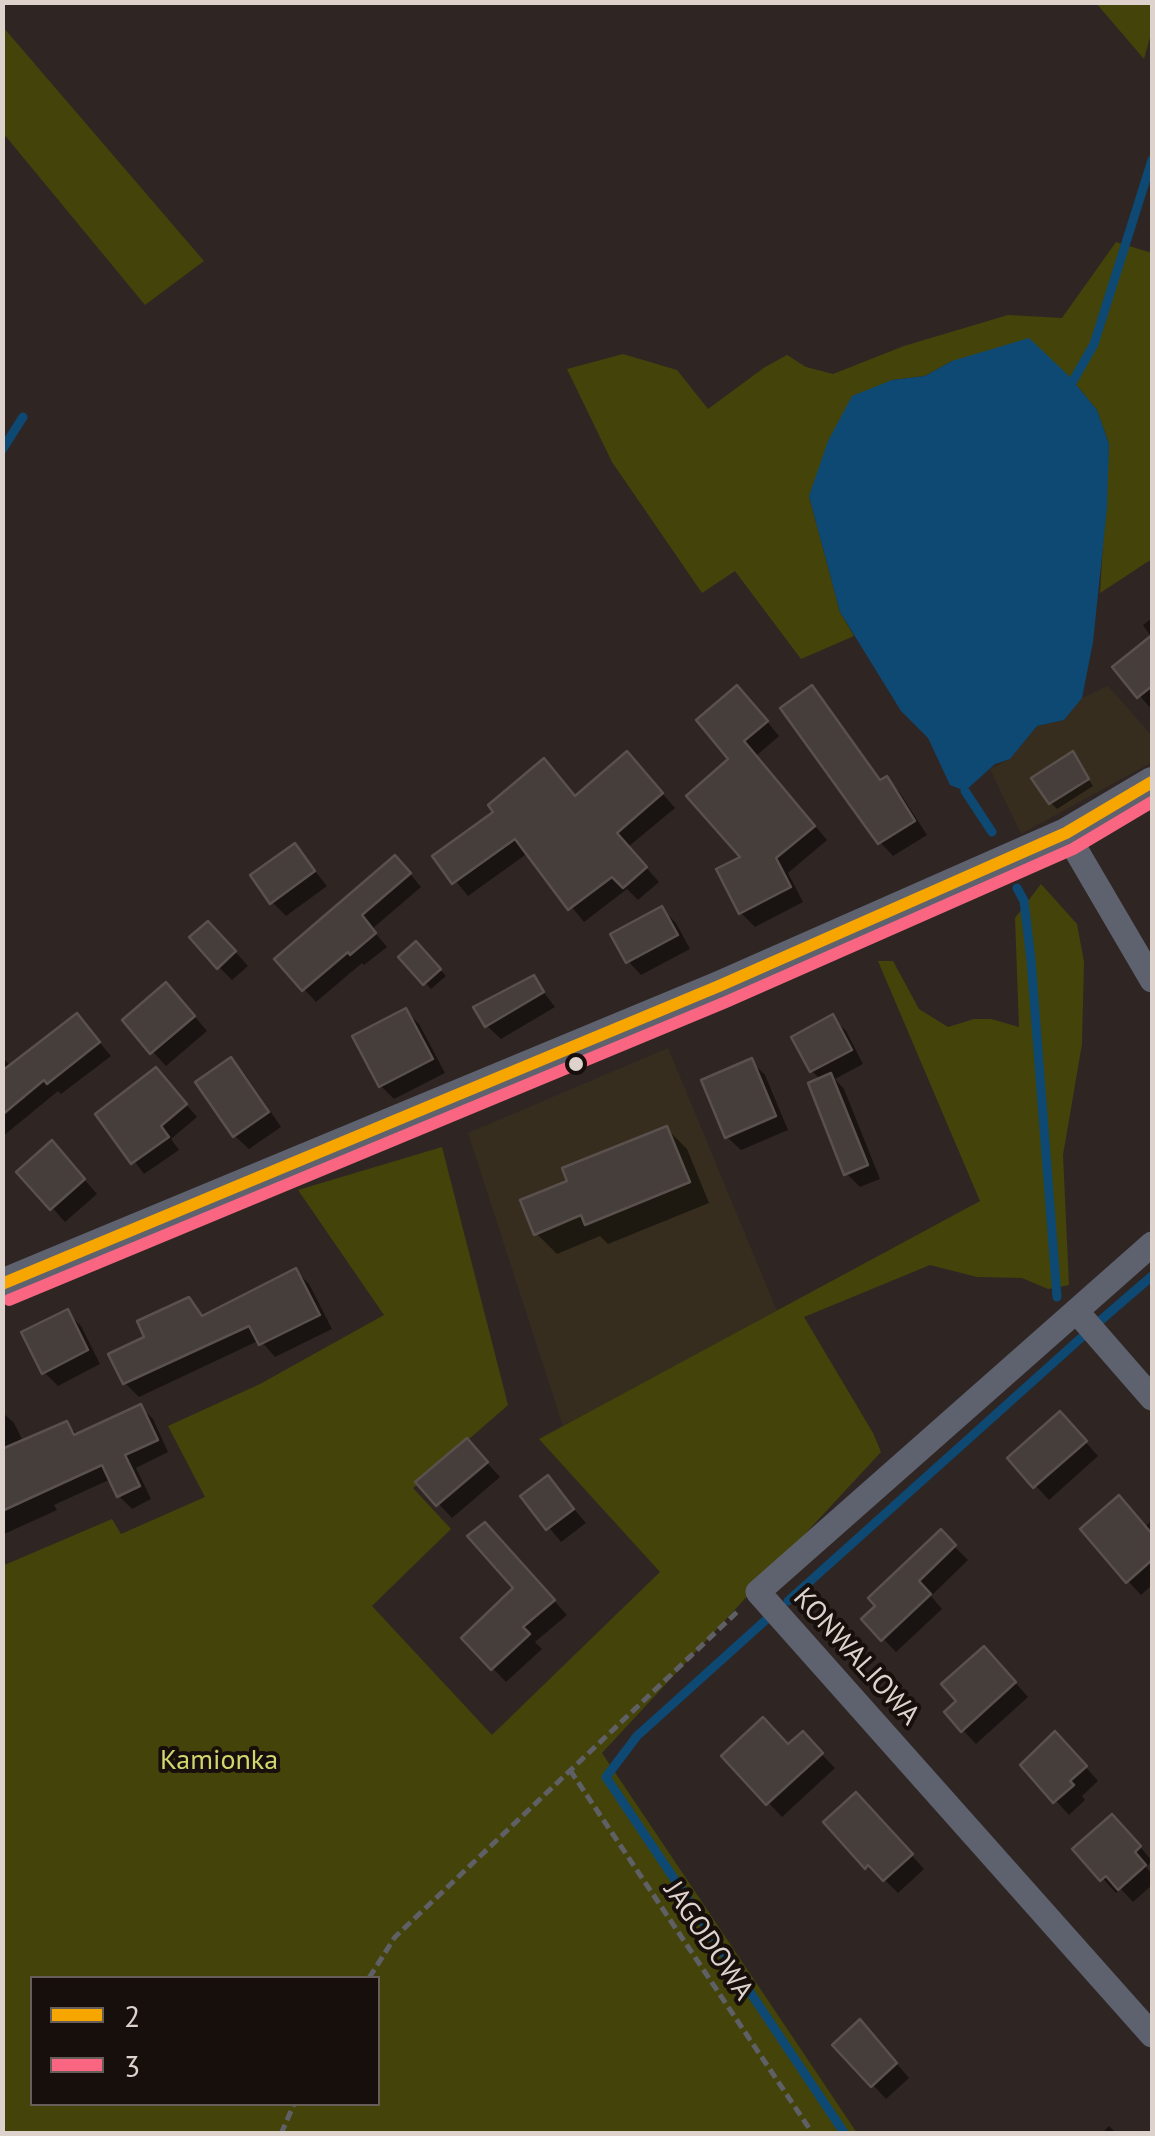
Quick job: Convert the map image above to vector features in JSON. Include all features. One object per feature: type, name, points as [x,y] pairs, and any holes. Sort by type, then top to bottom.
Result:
[{"type":"street","points":[[2,1284],[719,986],[1066,833],[1152,782]]},
{"type":"street","points":[[1066,833],[1152,980]]},
{"type":"street","name":"KONWALIOWA","points":[[1152,1244],[758,1592],[1152,2035]]},
{"type":"street","points":[[1077,1312],[1152,1398]]},
{"type":"path","points":[[369,1976],[395,1937],[758,1592]]},
{"type":"path","name":"JAGODOWA","points":[[570,1770],[813,2134]]},
{"type":"path","points":[[281,2134],[293,2106]]},
{"type":"shaded area","points":[[1108,686],[1152,736],[1152,762],[1021,834],[990,769],[1010,759],[1037,726],[1064,720],[1082,698]]},
{"type":"shaded area","points":[[668,1048],[777,1311],[563,1426],[468,1133]]},
{"type":"green space","points":[[1096,3],[1152,3],[1152,30],[1144,59]]},
{"type":"green space","points":[[3,27],[204,261],[145,305],[3,133]]},
{"type":"green space","points":[[1116,242],[1152,253],[1152,559],[1100,593],[1109,444],[1097,410],[1069,376],[952,361],[925,376],[892,380],[809,496],[840,612],[854,636],[801,659],[735,571],[702,593],[612,462],[567,369],[623,354],[677,370],[708,409],[787,355],[806,367],[833,374],[904,346],[1008,315],[1062,318]]},
{"type":"green space","name":"Kamionka","points":[[1041,884],[1077,924],[1084,962],[1082,1044],[1063,1155],[1069,1285],[1048,1289],[1022,1278],[977,1277],[930,1265],[804,1317],[881,1452],[602,1753],[857,2133],[3,2133],[2,1566],[112,1519],[121,1534],[205,1497],[168,1426],[260,1384],[384,1315],[298,1190],[442,1147],[508,1405],[413,1488],[451,1529],[372,1606],[492,1735],[660,1572],[539,1439],[980,1201],[878,961],[893,961],[919,1009],[948,1027],[974,1019],[991,1019],[1019,1027],[1015,918]]},
{"type":"water","points":[[1029,338],[1097,410],[1109,444],[1107,508],[1093,642],[1082,698],[1064,720],[1037,726],[1010,759],[995,764],[965,791],[950,785],[928,738],[901,711],[840,612],[809,496],[828,441],[852,396],[892,380],[925,376],[952,361]]},
{"type":"building","points":[[1152,635],[1152,686],[1137,698],[1112,667]]},
{"type":"building","points":[[737,685],[768,721],[744,741],[815,826],[776,858],[791,887],[739,914],[716,869],[740,857],[686,796],[728,759],[696,720]]},
{"type":"building","points":[[812,685],[880,780],[887,776],[915,821],[878,844],[780,708]]},
{"type":"building","points":[[627,751],[663,793],[617,833],[647,867],[623,888],[612,877],[568,910],[515,839],[452,884],[432,856],[493,812],[488,805],[544,758],[575,796]]},
{"type":"building","points":[[1073,751],[1089,779],[1049,804],[1031,778]]},
{"type":"building","points":[[295,843],[315,871],[270,904],[250,875]]},
{"type":"building","points":[[395,855],[411,873],[362,915],[376,933],[302,991],[274,959]]},
{"type":"building","points":[[662,906],[678,935],[626,963],[610,934]]},
{"type":"building","points":[[208,921],[236,951],[217,969],[189,937]]},
{"type":"building","points":[[416,941],[441,969],[423,985],[398,957]]},
{"type":"building","points":[[534,975],[544,992],[485,1027],[473,1007]]},
{"type":"building","points":[[166,982],[195,1016],[150,1054],[122,1020]]},
{"type":"building","points":[[406,1008],[433,1059],[379,1087],[352,1036]]},
{"type":"building","points":[[77,1013],[100,1042],[2,1115],[2,1071]]},
{"type":"building","points":[[833,1014],[852,1050],[810,1072],[791,1037]]},
{"type":"building","points":[[231,1057],[269,1112],[233,1137],[195,1082]]},
{"type":"building","points":[[752,1058],[776,1116],[725,1138],[701,1080]]},
{"type":"building","points":[[156,1067],[187,1104],[161,1126],[169,1137],[131,1164],[95,1114]]},
{"type":"building","points":[[831,1073],[868,1165],[844,1175],[808,1083]]},
{"type":"building","points":[[667,1126],[690,1182],[585,1225],[581,1215],[534,1235],[520,1200],[567,1181],[562,1168]]},
{"type":"building","points":[[52,1140],[85,1179],[50,1210],[16,1172]]},
{"type":"building","points":[[296,1268],[320,1315],[259,1345],[249,1326],[123,1384],[108,1354],[144,1337],[137,1321],[189,1297],[202,1316]]},
{"type":"building","points":[[68,1309],[88,1350],[42,1374],[21,1332]]},
{"type":"building","points":[[141,1404],[158,1440],[125,1455],[140,1486],[117,1497],[102,1465],[2,1511],[2,1449],[67,1421],[74,1435]]},
{"type":"building","points":[[1060,1411],[1087,1441],[1033,1488],[1007,1458]]},
{"type":"building","points":[[467,1438],[488,1462],[436,1506],[415,1482]]},
{"type":"building","points":[[548,1475],[574,1509],[546,1530],[520,1496]]},
{"type":"building","points":[[1119,1495],[1152,1534],[1152,1560],[1126,1583],[1080,1529]]},
{"type":"building","points":[[485,1522],[555,1600],[523,1627],[530,1634],[491,1670],[461,1638],[513,1588],[467,1536]]},
{"type":"building","points":[[941,1529],[956,1545],[919,1581],[931,1594],[881,1641],[861,1619],[875,1606],[868,1598]]},
{"type":"building","points":[[984,1646],[1016,1682],[961,1732],[944,1712],[956,1701],[941,1684]]},
{"type":"building","points":[[763,1717],[788,1744],[803,1731],[823,1753],[766,1805],[721,1756]]},
{"type":"building","points":[[1055,1731],[1087,1766],[1070,1781],[1074,1785],[1053,1803],[1020,1765]]},
{"type":"building","points":[[856,1792],[913,1854],[883,1881],[868,1865],[865,1869],[823,1822]]},
{"type":"building","points":[[1112,1814],[1141,1846],[1135,1852],[1146,1865],[1118,1890],[1106,1876],[1100,1881],[1072,1849]]},
{"type":"building","points":[[860,2019],[897,2063],[871,2087],[832,2045]]},
{"type":"waterway","points":[[1073,381],[1094,344],[1152,160]]},
{"type":"waterway","points":[[2,450],[23,417]]},
{"type":"waterway","points":[[965,791],[992,832]]},
{"type":"waterway","points":[[1017,888],[1024,901],[1031,960],[1057,1297]]},
{"type":"waterway","points":[[1101,1320],[1152,1276]]},
{"type":"waterway","points":[[788,1601],[1082,1337]]},
{"type":"waterway","points":[[768,1618],[637,1736],[606,1777],[845,2134]]},
{"type":"transit line","name":"2","points":[[2,1284],[719,986],[1066,833],[1152,782]]},
{"type":"transit line","name":"3","points":[[9,1300],[726,1002],[1073,849],[1152,802]]}]
